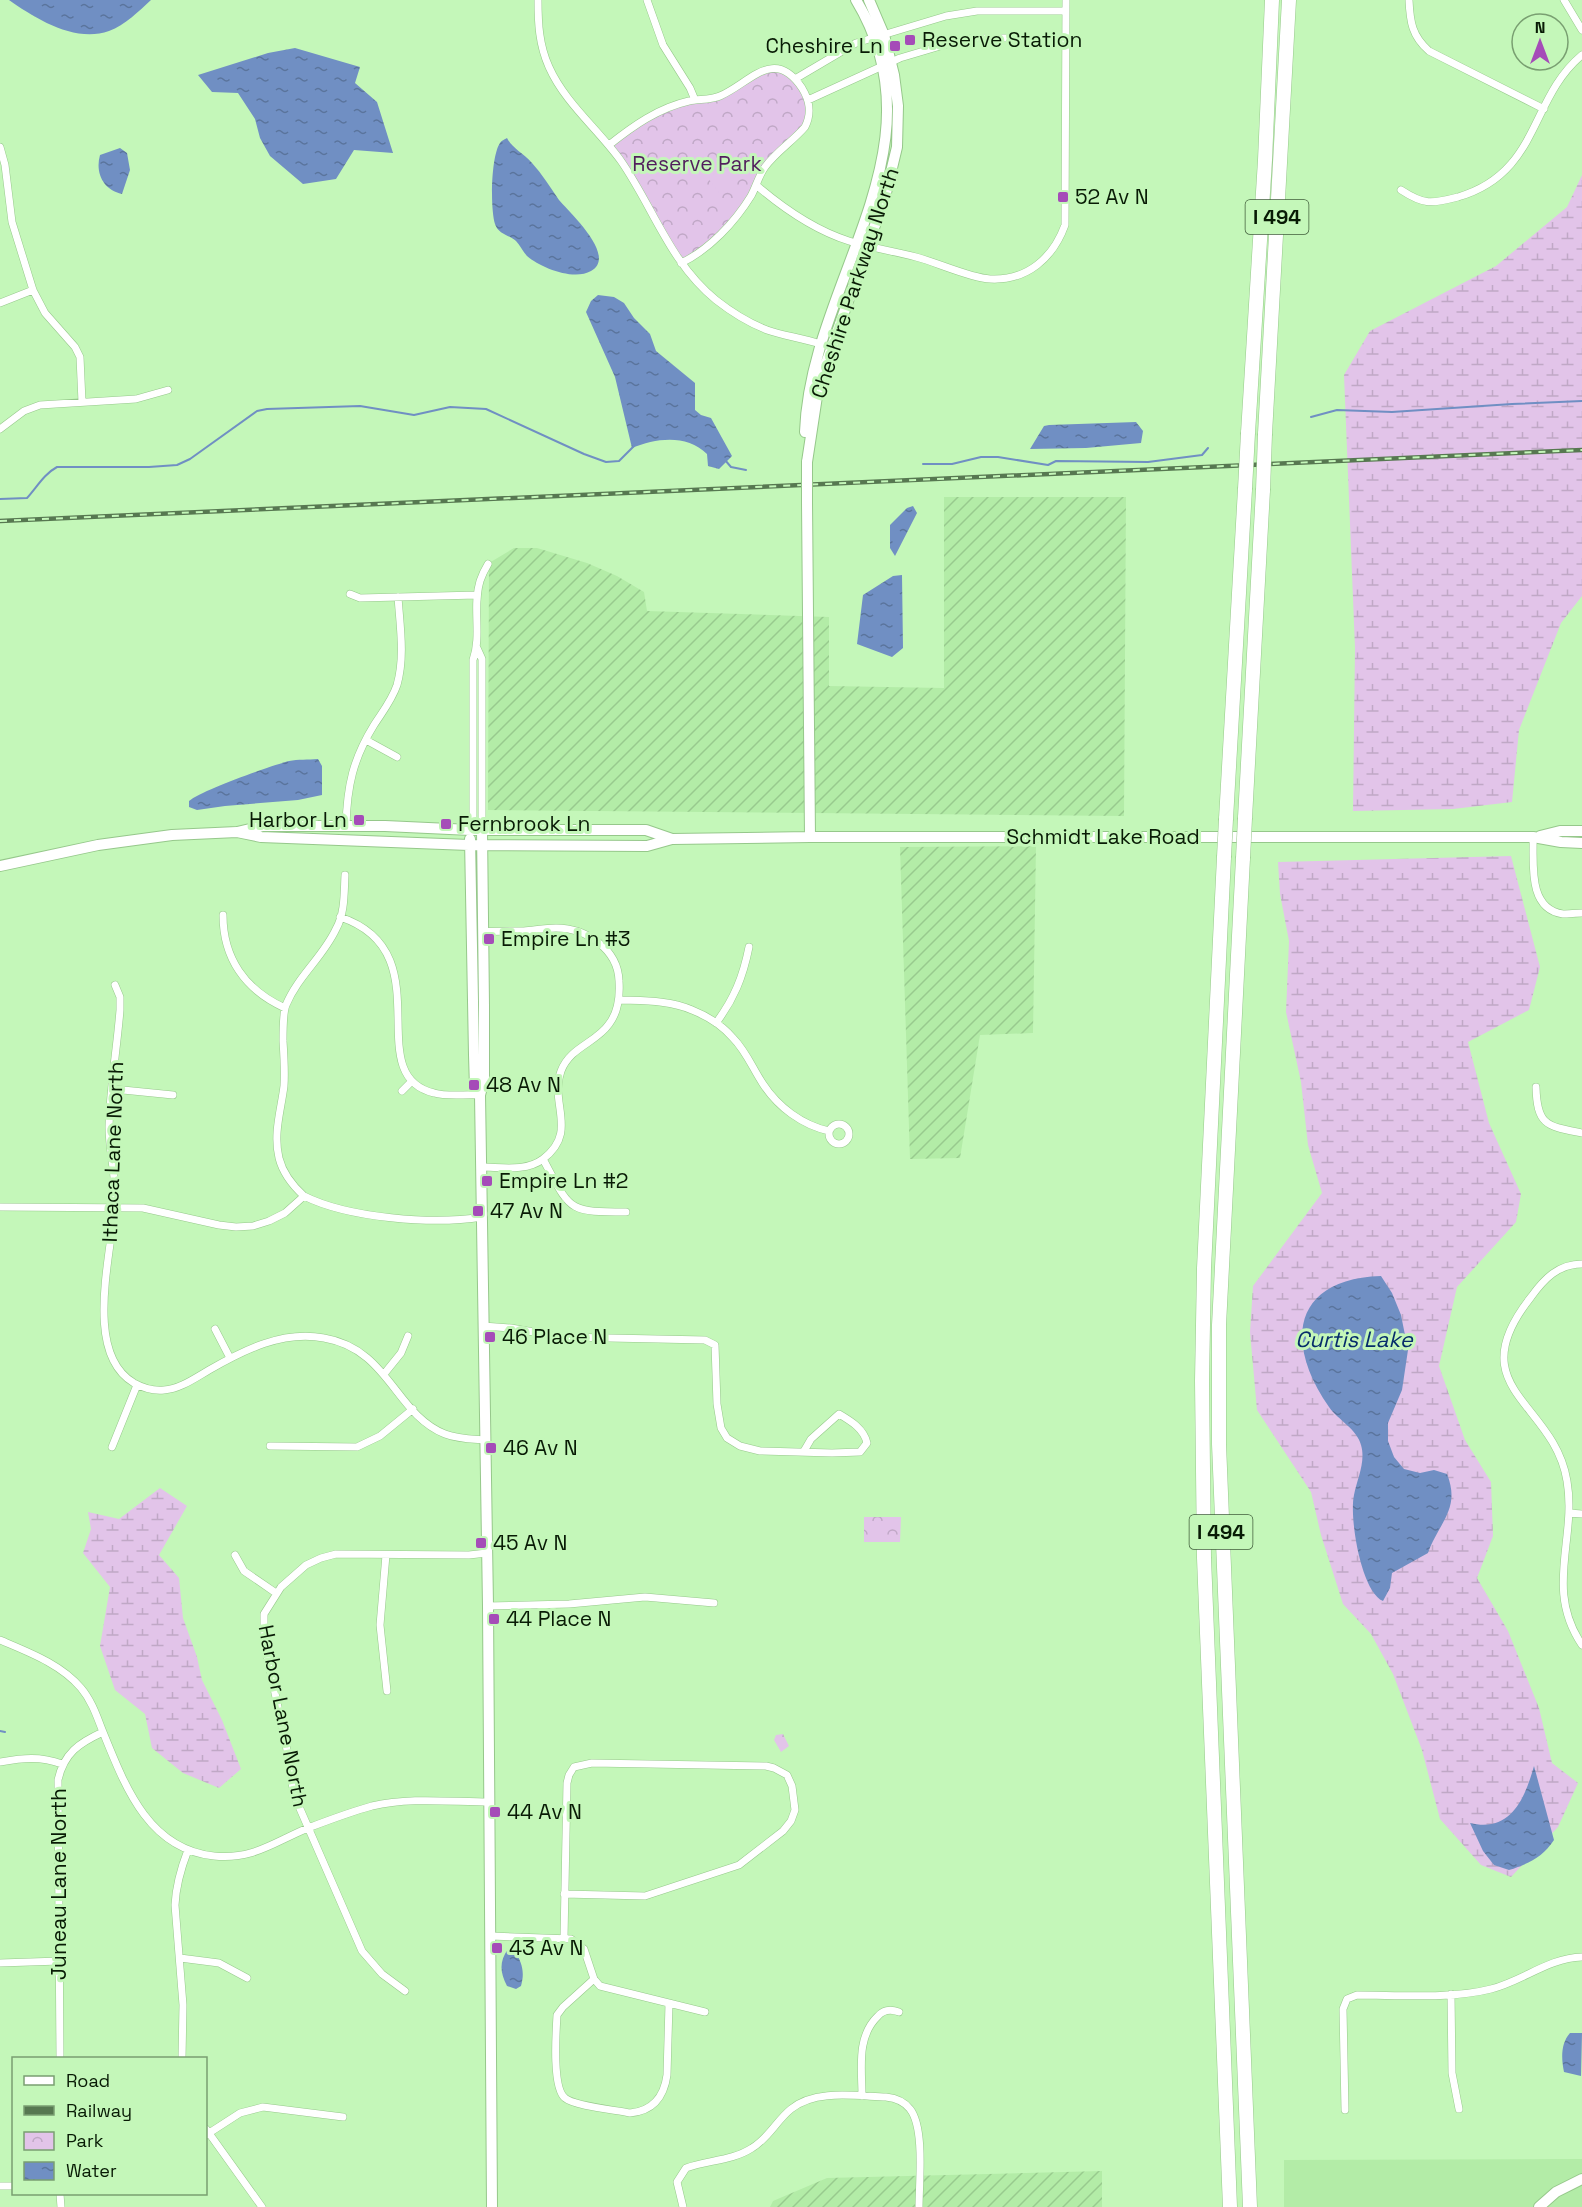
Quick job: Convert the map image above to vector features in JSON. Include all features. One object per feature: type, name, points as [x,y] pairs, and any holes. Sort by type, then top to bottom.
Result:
[{"type":"highway","name":"I 494","points":[[1230,2207],[1204,1558],[1202,1381],[1204,1268],[1224,857],[1265,160],[1272,0]]},
{"type":"highway","name":"I 494","points":[[1250,2207],[1219,1444],[1218,1325],[1289,0]]},
{"type":"highway","points":[[1221,2207],[1222,2162],[1228,2144]]},
{"type":"street","points":[[538,0],[539,36],[548,66],[560,88],[609,145],[643,196],[681,263],[698,285],[737,314],[766,330],[820,344]]},
{"type":"street","points":[[647,0],[663,45],[695,100]]},
{"type":"street","name":"Cheshire Parkway North","points":[[856,0],[879,36]]},
{"type":"street","name":"Cheshire Parkway North","points":[[810,837],[805,411],[808,389],[820,344],[861,244],[885,197],[897,147],[898,106],[869,0]]},
{"type":"street","points":[[756,185],[813,226],[861,244],[898,252],[988,279],[1013,276],[1033,269],[1051,252],[1065,225],[1066,0]]},
{"type":"street","points":[[1409,0],[1412,27],[1416,36],[1429,51],[1544,109]]},
{"type":"street","points":[[1564,0],[1582,30]]},
{"type":"street","points":[[795,79],[839,52],[879,36],[964,12],[1066,11]]},
{"type":"street","points":[[808,100],[887,64],[954,42],[973,38],[1066,38]]},
{"type":"street","points":[[1401,190],[1420,202],[1442,201],[1479,188],[1509,166],[1522,151],[1561,78],[1582,55]]},
{"type":"street","points":[[609,145],[649,116],[669,107],[718,97],[762,69],[783,70],[795,79],[808,100],[809,119],[805,127],[764,168],[742,211],[713,241],[681,263]]},
{"type":"street","points":[[0,147],[5,165],[4,200],[33,290],[50,320],[78,351],[82,402]]},
{"type":"street","name":"Cheshire Parkway North","points":[[807,462],[819,383],[861,244]]},
{"type":"street","points":[[0,303],[33,290]]},
{"type":"street","points":[[0,429],[34,406],[136,399],[168,390]]},
{"type":"street","points":[[488,564],[480,580],[477,595],[477,648],[473,660],[473,819],[482,845],[484,1080],[480,1095],[488,1605],[492,2207]]},
{"type":"street","points":[[350,594],[360,598],[477,595]]},
{"type":"street","points":[[345,826],[353,766],[390,702],[400,669],[398,597]]},
{"type":"street","points":[[477,648],[482,659],[477,830],[470,845],[475,1088],[480,1095]]},
{"type":"street","points":[[366,740],[397,757]]},
{"type":"street","name":"Schmidt Lake Road","points":[[0,866],[98,844],[171,835],[237,832],[263,826],[646,830],[672,839]]},
{"type":"street","name":"Schmidt Lake Road","points":[[1533,837],[1560,831],[1582,831]]},
{"type":"street","name":"Schmidt Lake Road","points":[[237,832],[261,837],[470,845],[647,846],[672,839],[810,837],[1533,837],[1582,843]]},
{"type":"street","points":[[1533,837],[1534,880],[1539,897],[1550,908],[1562,914],[1582,913]]},
{"type":"street","points":[[345,875],[344,903],[332,936],[299,980],[285,1008],[284,1084],[277,1133],[277,1147],[285,1174],[304,1196],[335,1209],[392,1217],[455,1220],[482,1217]]},
{"type":"street","points":[[223,915],[223,932],[227,949],[239,973],[257,992],[285,1008]]},
{"type":"street","points":[[340,917],[354,922],[377,938],[392,962],[397,989],[400,1061],[404,1072],[412,1081],[433,1093],[480,1095]]},
{"type":"street","points":[[481,1167],[521,1167],[543,1159],[555,1146],[562,1130],[558,1092],[562,1069],[575,1050],[602,1032],[610,1023],[619,1000],[619,976],[616,964],[602,944],[591,937],[569,929],[556,928],[483,932]]},
{"type":"street","points":[[716,1023],[735,996],[749,948]]},
{"type":"street","name":"Ithaca Lane North","points":[[115,985],[120,997],[110,1143],[115,1181],[115,1207],[107,1266],[105,1332],[113,1362],[120,1372],[137,1385]]},
{"type":"street","points":[[619,1000],[672,1004],[690,1009],[716,1023],[734,1039],[745,1053],[775,1099],[804,1122],[829,1131]]},
{"type":"street","points":[[402,1091],[412,1081]]},
{"type":"street","points":[[1536,1087],[1536,1107],[1546,1123],[1557,1128],[1582,1133]]},
{"type":"street","points":[[113,1089],[173,1095]]},
{"type":"street","points":[[543,1159],[563,1196],[575,1207],[590,1212],[626,1212]]},
{"type":"street","points":[[0,1207],[143,1208],[236,1227],[253,1226],[269,1221],[285,1213],[304,1196]]},
{"type":"street","points":[[1582,1264],[1567,1266],[1547,1277],[1526,1303],[1511,1330],[1504,1352],[1503,1366],[1510,1384],[1545,1429],[1564,1466],[1568,1482],[1569,1513],[1562,1589],[1571,1625],[1582,1645]]},
{"type":"street","points":[[483,1326],[562,1337],[705,1340],[715,1345],[717,1404],[721,1428],[728,1438],[740,1446],[760,1451],[860,1452],[867,1443],[866,1436],[851,1421],[838,1414],[811,1439],[804,1451]]},
{"type":"street","points":[[215,1329],[230,1358]]},
{"type":"street","points":[[112,1447],[137,1385],[152,1390],[173,1389],[230,1358],[275,1340],[292,1336],[309,1336],[343,1343],[372,1361],[422,1419],[446,1434],[485,1440]]},
{"type":"street","points":[[384,1374],[401,1353],[408,1336]]},
{"type":"street","points":[[270,1446],[357,1447],[380,1436],[413,1409]]},
{"type":"street","points":[[1569,1513],[1582,1514]]},
{"type":"street","points":[[235,1555],[244,1571],[276,1593],[306,1565],[336,1554],[469,1555],[487,1553]]},
{"type":"street","points":[[386,1555],[380,1626],[387,1691]]},
{"type":"street","name":"Harbor Lane North","points":[[276,1593],[264,1614],[264,1642],[286,1744],[294,1796],[362,1951],[382,1974],[405,1991]]},
{"type":"street","points":[[488,1605],[569,1604],[645,1597],[714,1604]]},
{"type":"street","points":[[0,1640],[34,1654],[70,1677],[89,1698],[139,1810],[163,1836],[188,1850],[213,1856],[249,1855],[266,1850],[307,1828],[374,1806],[430,1801],[490,1802]]},
{"type":"street","name":"Juneau Lane North","points":[[60,2057],[57,1790],[62,1764],[68,1754],[76,1746],[103,1732]]},
{"type":"street","points":[[0,1762],[36,1757],[47,1758],[62,1764]]},
{"type":"street","points":[[564,1894],[645,1896],[739,1865],[783,1831],[791,1821],[795,1810],[792,1786],[787,1775],[766,1766],[592,1762],[574,1767],[568,1775],[567,1783],[564,1894],[564,1938]]},
{"type":"street","points":[[182,2057],[180,1958],[175,1889],[188,1850]]},
{"type":"street","points":[[491,1936],[571,1939],[584,1949],[594,1980],[600,1986],[705,2012]]},
{"type":"street","points":[[1345,2110],[1343,2008],[1347,1999],[1352,1996],[1478,1993],[1512,1982],[1560,1959],[1582,1957]]},
{"type":"street","points":[[180,1958],[219,1963],[248,1978]]},
{"type":"street","points":[[0,1963],[60,1961]]},
{"type":"street","points":[[594,1980],[557,2015],[557,2082],[561,2094],[572,2102],[630,2113],[639,2112],[655,2103],[665,2086],[667,2074],[669,2004]]},
{"type":"street","points":[[1451,1994],[1452,2073],[1459,2109]]},
{"type":"street","points":[[862,2096],[862,2051],[867,2030],[881,2012],[891,2009],[899,2012]]},
{"type":"street","points":[[683,2207],[677,2182],[686,2168],[727,2159],[752,2148],[764,2140],[791,2108],[802,2102],[826,2096],[862,2096],[895,2098],[910,2108],[915,2117],[918,2133],[919,2207]]},
{"type":"street","points":[[207,2132],[240,2113],[263,2107],[343,2117]]},
{"type":"street","points":[[207,2134],[262,2207]]},
{"type":"street","points":[[1542,2204],[1571,2183],[1582,2179]]},
{"type":"shaded area","points":[[944,497],[1126,497],[1124,816],[488,810],[489,563],[514,548],[537,548],[587,563],[617,576],[644,592],[647,611],[829,617],[829,686],[944,688]]},
{"type":"shaded area","points":[[1036,846],[1033,1033],[980,1035],[960,1158],[910,1159],[900,847]]},
{"type":"shaded area","points":[[1582,2159],[1582,2207],[1284,2207],[1284,2160]]},
{"type":"shaded area","points":[[1102,2171],[1102,2207],[770,2207],[773,2201],[827,2178]]},
{"type":"green space","name":"Reserve Park","points":[[783,70],[805,93],[809,119],[761,173],[728,226],[681,263],[609,145],[669,107],[711,98],[754,74]]},
{"type":"green space","points":[[722,168],[734,183],[720,194],[708,178]]},
{"type":"green space","points":[[1582,175],[1582,596],[1561,623],[1519,730],[1512,802],[1453,809],[1353,811],[1355,648],[1344,375],[1370,331],[1496,266],[1567,207]]},
{"type":"green space","points":[[1511,856],[1540,967],[1529,1010],[1468,1042],[1489,1123],[1521,1194],[1516,1222],[1457,1287],[1439,1366],[1465,1440],[1491,1482],[1493,1536],[1477,1578],[1508,1631],[1539,1708],[1552,1763],[1578,1783],[1558,1827],[1511,1877],[1481,1865],[1440,1819],[1422,1750],[1393,1674],[1371,1634],[1343,1604],[1321,1535],[1311,1492],[1257,1410],[1250,1332],[1253,1286],[1322,1193],[1308,1145],[1301,1082],[1286,1012],[1289,941],[1280,894],[1278,862]]},
{"type":"green space","points":[[160,1488],[187,1506],[159,1555],[179,1578],[183,1618],[197,1657],[202,1680],[222,1720],[241,1769],[219,1788],[183,1773],[152,1748],[145,1714],[115,1690],[100,1646],[110,1587],[83,1553],[91,1529],[88,1512],[119,1519]]},
{"type":"green space","points":[[864,1517],[901,1517],[900,1542],[864,1542]]},
{"type":"green space","points":[[783,1734],[789,1746],[781,1752],[774,1740],[776,1735]]},
{"type":"water","points":[[9,0],[151,0],[132,17],[109,31],[83,34],[56,27],[31,15]]},
{"type":"water","points":[[295,48],[360,67],[355,83],[377,102],[393,153],[354,150],[336,179],[303,184],[270,156],[260,138],[255,119],[238,93],[212,92],[198,75],[268,53]]},
{"type":"water","points":[[507,138],[536,167],[595,245],[599,255],[598,264],[591,271],[576,275],[549,269],[527,256],[516,241],[496,227],[492,206],[493,170],[497,150],[501,142]]},
{"type":"water","points":[[120,148],[127,153],[130,170],[122,194],[105,185],[99,168],[100,155]]},
{"type":"water","points":[[598,295],[614,297],[624,303],[634,318],[650,334],[656,351],[695,383],[695,410],[711,418],[732,456],[719,469],[708,466],[707,454],[690,443],[661,440],[632,448],[615,377],[586,312],[591,301]]},
{"type":"water","points":[[1136,422],[1143,431],[1141,443],[1086,448],[1030,449],[1044,426]]},
{"type":"water","points":[[913,506],[917,513],[895,556],[890,548],[890,525],[907,508]]},
{"type":"water","points":[[902,575],[903,648],[892,657],[857,644],[863,595],[893,576]]},
{"type":"water","points":[[318,759],[322,766],[322,795],[298,800],[197,810],[189,807],[189,801],[196,796],[237,779],[289,761]]},
{"type":"water","name":"Curtis Lake","points":[[1381,1276],[1392,1293],[1401,1315],[1408,1350],[1402,1390],[1388,1423],[1388,1441],[1394,1457],[1404,1469],[1420,1473],[1434,1470],[1447,1474],[1451,1486],[1447,1515],[1428,1553],[1392,1573],[1390,1588],[1383,1601],[1375,1595],[1368,1584],[1355,1536],[1353,1506],[1362,1464],[1361,1445],[1356,1434],[1329,1407],[1315,1383],[1306,1360],[1302,1338],[1305,1319],[1314,1302],[1329,1289],[1351,1280]]},
{"type":"water","points":[[1534,1766],[1554,1840],[1534,1859],[1509,1870],[1494,1865],[1483,1851],[1470,1823],[1484,1825],[1506,1818],[1521,1801]]},
{"type":"water","points":[[508,1949],[515,1951],[522,1968],[521,1986],[516,1989],[507,1986],[502,1972],[503,1958]]},
{"type":"water","points":[[1570,2033],[1582,2033],[1581,2076],[1564,2072],[1562,2051]]},
{"type":"waterway","points":[[1311,417],[1337,410],[1392,412],[1582,401]]},
{"type":"waterway","points":[[0,499],[27,498],[44,477],[57,467],[177,465],[190,459],[257,411],[267,409],[360,406],[414,415],[450,407],[486,409],[606,462],[619,461],[634,446]]},
{"type":"waterway","points":[[923,464],[952,464],[981,457],[998,457],[1048,465],[1056,461],[1148,462],[1202,455],[1208,448]]},
{"type":"waterway","points":[[725,460],[731,467],[746,470]]},
{"type":"waterway","points":[[0,1731],[5,1732]]},
{"type":"railway","points":[[0,521],[1582,450]]},
{"type":"place","name":"Reserve Station","points":[[910,40]]},
{"type":"place","name":"Cheshire Ln","points":[[895,46]]},
{"type":"place","name":"52 Av N","points":[[1063,197]]},
{"type":"place","name":"Harbor Ln","points":[[359,820]]},
{"type":"place","name":"Fernbrook Ln","points":[[446,824]]},
{"type":"place","name":"Empire Ln #3","points":[[489,939]]},
{"type":"place","name":"48 Av N","points":[[474,1085]]},
{"type":"place","name":"Empire Ln #2","points":[[487,1181]]},
{"type":"place","name":"47 Av N","points":[[478,1211]]},
{"type":"place","name":"46 Place N","points":[[490,1337]]},
{"type":"place","name":"46 Av N","points":[[491,1448]]},
{"type":"place","name":"45 Av N","points":[[481,1543]]},
{"type":"place","name":"44 Place N","points":[[494,1619]]},
{"type":"place","name":"44 Av N","points":[[495,1812]]},
{"type":"place","name":"43 Av N","points":[[497,1948]]}]
